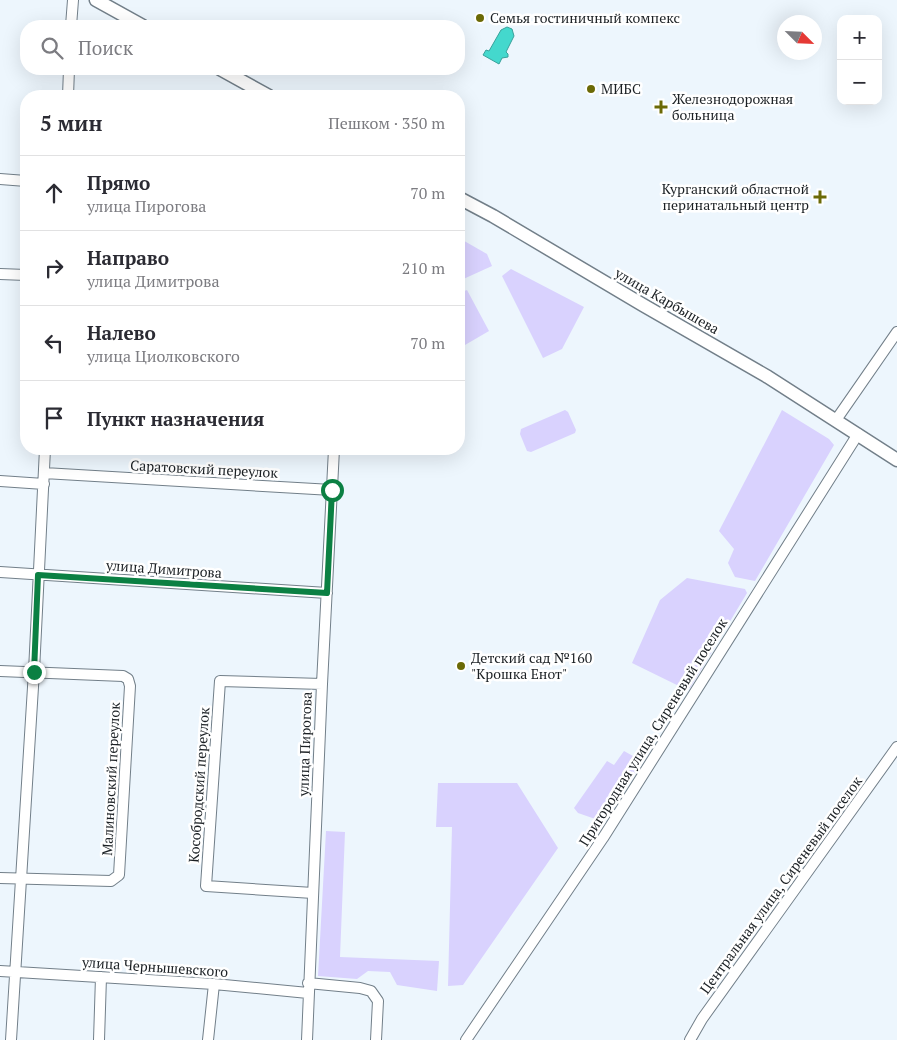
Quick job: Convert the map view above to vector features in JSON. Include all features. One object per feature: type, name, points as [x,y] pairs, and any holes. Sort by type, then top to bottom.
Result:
[{"type":"main road","points":[[96,0],[132,20]]},
{"type":"main road","points":[[231,75],[258,90]]},
{"type":"main road","name":"улица Карбышева","points":[[465,201],[768,377],[897,460]]},
{"type":"street","points":[[71,20],[73,0]]},
{"type":"street","points":[[68,90],[69,75]]},
{"type":"street","points":[[0,179],[20,181]]},
{"type":"street","points":[[0,274],[20,275]]},
{"type":"street","points":[[836,420],[897,332]]},
{"type":"street","name":"Пригородная улица, Сиреневый поселок","points":[[466,1040],[603,838],[858,434]]},
{"type":"street","points":[[11,1040],[34,672],[45,455]]},
{"type":"street","name":"улица Пирогова","points":[[306,1040],[334,455]]},
{"type":"street","name":"Саратовский переулок","points":[[44,473],[332,490]]},
{"type":"street","points":[[0,481],[44,484]]},
{"type":"street","name":"улица Димитрова","points":[[0,572],[327,593]]},
{"type":"street","points":[[0,671],[34,672]]},
{"type":"street","name":"Малиновский переулок","points":[[20,880],[111,881],[119,875],[130,686],[128,679],[123,676],[34,672]]},
{"type":"street","name":"Кособродский переулок","points":[[313,893],[206,886],[220,681],[322,684]]},
{"type":"street","name":"Центральная улица, Сиреневый поселок","points":[[690,1040],[707,1011],[897,747]]},
{"type":"street","points":[[0,878],[20,880]]},
{"type":"street","name":"улица Чернышевского","points":[[0,971],[214,984],[360,988],[371,991],[378,1001],[376,1040]]},
{"type":"street","points":[[99,1040],[101,977]]},
{"type":"street","points":[[208,1040],[214,984]]},
{"type":"shaded area","points":[[507,27],[512,29],[514,36],[506,52],[508,57],[502,58],[499,64],[483,55],[486,50],[489,51],[501,30]]},
{"type":"shaded area","points":[[465,241],[487,254],[492,266],[465,278]]},
{"type":"shaded area","points":[[511,269],[584,307],[562,349],[543,358],[502,276]]},
{"type":"shaded area","points":[[467,290],[489,331],[465,345],[465,291]]},
{"type":"shaded area","points":[[565,410],[568,412],[576,430],[575,433],[531,452],[527,451],[520,434],[521,429]]},
{"type":"shaded area","points":[[782,410],[829,439],[834,445],[755,581],[735,577],[728,563],[734,549],[719,531]]},
{"type":"shaded area","points":[[687,578],[745,589],[747,593],[690,688],[683,688],[632,663],[660,600]]},
{"type":"shaded area","points":[[624,751],[640,760],[641,764],[604,822],[578,813],[574,808],[607,761],[614,765]]},
{"type":"shaded area","points":[[438,783],[517,783],[558,848],[463,985],[448,986],[452,827],[436,827]]},
{"type":"shaded area","points":[[326,831],[345,832],[340,957],[439,961],[437,991],[397,985],[390,972],[368,971],[357,979],[318,976]]},
{"type":"place","name":"Семья гостиничный компекс","points":[[480,18]]},
{"type":"place","name":"МИБС","points":[[591,89]]},
{"type":"place","name":"Железнодорожная больница","points":[[661,107]]},
{"type":"place","name":"Курганский областной перинатальный центр","points":[[820,197]]},
{"type":"place","name":"Детский сад №160 \"Крошка Енот\"","points":[[461,666]]},
{"type":"route","points":[[34,672],[38,575],[327,593],[332,490]]}]
